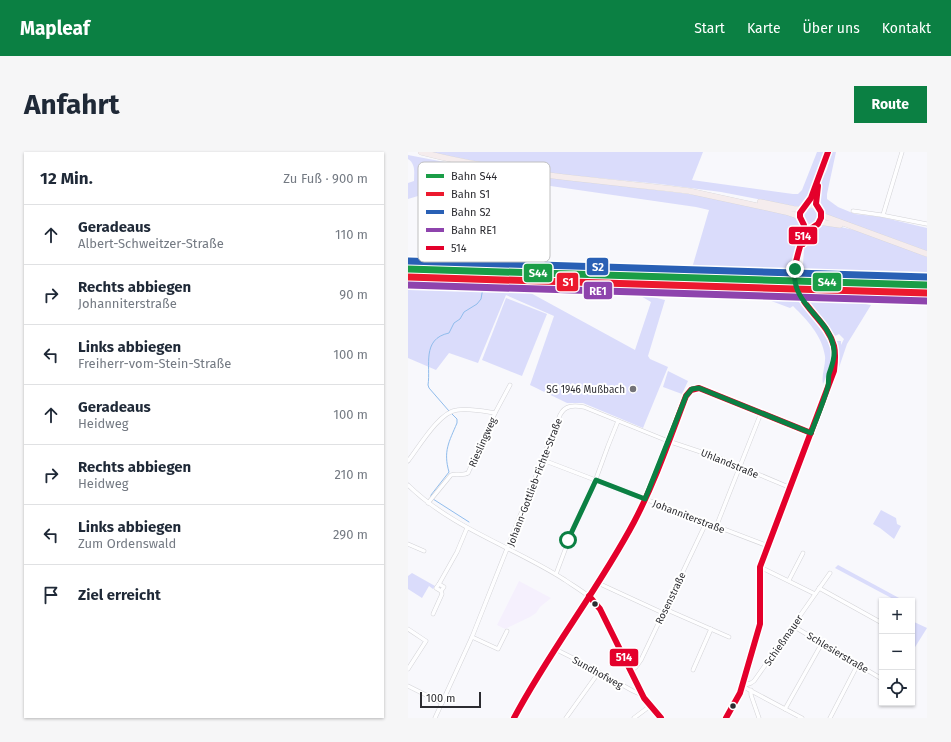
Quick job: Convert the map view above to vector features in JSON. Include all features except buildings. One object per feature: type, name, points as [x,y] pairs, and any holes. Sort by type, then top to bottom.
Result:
[{"type":"main road","points":[[421,152],[464,162]]},
{"type":"main road","points":[[550,175],[669,188],[736,198],[794,209],[805,208]]},
{"type":"main road","points":[[709,194],[791,213],[807,226],[812,227],[819,222],[821,215],[818,208],[811,205],[805,208],[800,213],[802,221]]},
{"type":"main road","points":[[821,215],[927,254]]},
{"type":"main road","points":[[819,222],[856,229]]},
{"type":"street","points":[[805,208],[820,177],[828,152]]},
{"type":"street","points":[[883,215],[902,152]]},
{"type":"street","points":[[818,208],[816,200],[820,177]]},
{"type":"street","points":[[853,211],[883,215],[927,224]]},
{"type":"street","points":[[726,718],[738,698],[761,621],[760,567],[811,433],[828,385],[830,372],[834,362],[834,346],[830,335],[802,300],[798,292],[794,274],[804,232],[802,221]]},
{"type":"street","points":[[798,257],[812,227]]},
{"type":"street","name":"Rieslingweg","points":[[428,503],[451,475],[465,474],[469,472],[495,413],[510,385]]},
{"type":"street","points":[[514,718],[532,684],[626,537],[645,499],[686,396],[692,389],[699,388],[811,433]]},
{"type":"street","name":"Johann-Gottlieb-Fichte-Straße","points":[[435,718],[472,637],[560,415],[565,408],[579,406],[668,441]]},
{"type":"street","points":[[408,461],[440,419],[449,412],[462,409],[495,413]]},
{"type":"street","points":[[716,527],[761,413]]},
{"type":"street","points":[[556,574],[574,526],[596,480],[618,421]]},
{"type":"street","name":"Uhlandstraße","points":[[668,441],[710,454],[791,488]]},
{"type":"street","name":"Johanniterstraße","points":[[542,460],[768,546]]},
{"type":"street","points":[[408,486],[428,503],[467,528],[556,574],[589,596],[600,610],[642,694],[661,718]]},
{"type":"street","name":"Rosenstraße","points":[[631,671],[641,660],[706,523]]},
{"type":"street","points":[[433,614],[442,594],[441,591],[444,587],[439,584],[457,552],[467,528]]},
{"type":"street","points":[[408,544],[424,551]]},
{"type":"street","points":[[789,580],[803,553]]},
{"type":"street","points":[[760,567],[815,594]]},
{"type":"street","name":"Schießmauer","points":[[742,686],[754,681],[830,573]]},
{"type":"street","points":[[598,583],[729,637]]},
{"type":"street","points":[[819,588],[879,621]]},
{"type":"street","name":"Schlesierstraße","points":[[794,626],[879,677]]},
{"type":"street","points":[[408,629],[426,641],[408,669]]},
{"type":"street","points":[[693,670],[711,629]]},
{"type":"street","points":[[472,637],[498,649],[507,631]]},
{"type":"street","points":[[785,709],[822,643]]},
{"type":"street","name":"Sundhofweg","points":[[554,649],[633,691],[642,694]]},
{"type":"street","points":[[830,718],[858,664]]},
{"type":"street","points":[[566,718],[599,672]]},
{"type":"street","points":[[408,686],[442,703]]},
{"type":"street","points":[[742,686],[802,718]]},
{"type":"street","points":[[751,690],[751,695],[759,718]]},
{"type":"street","points":[[634,718],[650,706]]},
{"type":"shaded area","points":[[429,152],[703,152],[692,180],[798,194],[802,190],[817,152],[825,152],[807,203],[799,207],[721,192],[550,173],[550,162],[474,161]]},
{"type":"shaded area","points":[[831,152],[836,152],[827,199],[838,207],[855,214],[881,217],[927,228],[927,251],[825,214],[820,204],[818,195],[822,180],[828,167]]},
{"type":"shaded area","points":[[408,155],[445,162],[418,162],[418,196],[408,199],[408,183],[414,181],[414,172],[412,163],[408,159]]},
{"type":"shaded area","points":[[550,178],[710,197],[797,217],[802,226],[802,231],[791,276],[749,273],[408,263],[408,260],[418,260],[418,262],[520,262],[692,268],[709,210],[550,186]]},
{"type":"shaded area","points":[[811,208],[817,210],[819,216],[817,222],[811,224],[805,222],[803,216],[805,210]]},
{"type":"shaded area","points":[[821,225],[847,228],[861,232],[927,257],[927,279],[802,276],[806,238],[812,229]]},
{"type":"shaded area","points":[[408,271],[506,276],[531,275],[531,283],[527,291],[635,350],[651,302],[610,278],[659,280],[653,297],[665,300],[648,356],[650,359],[668,367],[643,428],[583,403],[567,403],[530,385],[554,316],[506,295],[478,363],[449,353],[436,370],[408,358]]},
{"type":"shaded area","points":[[747,281],[790,283],[789,287],[794,288],[800,300],[824,328],[833,350],[832,363],[823,384],[825,356],[821,341],[813,328],[793,306],[790,308],[745,291]]},
{"type":"shaded area","points":[[803,283],[927,288],[927,294],[882,293],[880,290],[875,293],[866,304],[871,305],[847,344],[831,391],[836,359],[834,341],[841,341],[841,345],[844,339],[839,334],[833,337],[809,306],[797,285]]},
{"type":"shaded area","points":[[506,298],[547,314],[522,376],[482,360]]},
{"type":"shaded area","points":[[668,371],[688,381],[682,394],[663,387]]},
{"type":"shaded area","points":[[881,510],[896,518],[897,524],[901,526],[894,539],[873,524]]},
{"type":"shaded area","points":[[838,565],[899,598],[891,598],[835,568]]},
{"type":"shaded area","points":[[412,573],[435,586],[433,589],[429,586],[422,598],[408,589],[408,576]]},
{"type":"shaded area","points":[[519,581],[551,598],[540,607],[536,613],[505,629],[497,625]]},
{"type":"shaded area","points":[[915,622],[927,628],[915,647]]},
{"type":"waterway","points":[[449,411],[429,388],[429,354],[434,341],[440,336],[449,333],[454,323],[460,319],[464,312],[477,304],[481,299],[484,282]]},
{"type":"waterway","points":[[431,497],[449,472],[447,465],[447,452],[449,441],[457,423],[457,419],[451,413]]},
{"type":"waterway","points":[[433,499],[469,522]]},
{"type":"rail line","name":"S2","points":[[408,261],[418,261]]},
{"type":"rail line","name":"S2","points":[[440,262],[927,277]]},
{"type":"rail line","name":"S44","points":[[408,269],[927,285]]},
{"type":"rail line","name":"S1","points":[[408,277],[927,293]]},
{"type":"rail line","name":"RE1","points":[[408,285],[927,301]]},
{"type":"transit line","name":"514","points":[[726,718],[740,693],[760,624],[760,567],[834,371],[834,346],[826,329],[802,298],[795,280],[796,261],[804,231],[804,225],[800,217],[800,213],[811,198],[828,152]]},
{"type":"transit line","name":"514","points":[[803,244],[809,230],[818,224],[821,218],[821,212],[816,204],[818,186]]},
{"type":"transit line","name":"514","points":[[514,718],[543,668],[605,572],[634,522],[655,476],[686,396],[691,390],[699,388],[811,433]]},
{"type":"transit line","name":"514","points":[[589,596],[600,609],[644,698],[661,718]]},
{"type":"place","name":"SG 1946 Mußbach","points":[[633,389]]},
{"type":"route","points":[[568,540],[596,480],[645,499],[686,396],[692,389],[699,388],[811,433],[828,385],[828,378],[834,362],[835,354],[834,346],[827,331],[800,296],[796,287],[794,274],[795,269]]}]
